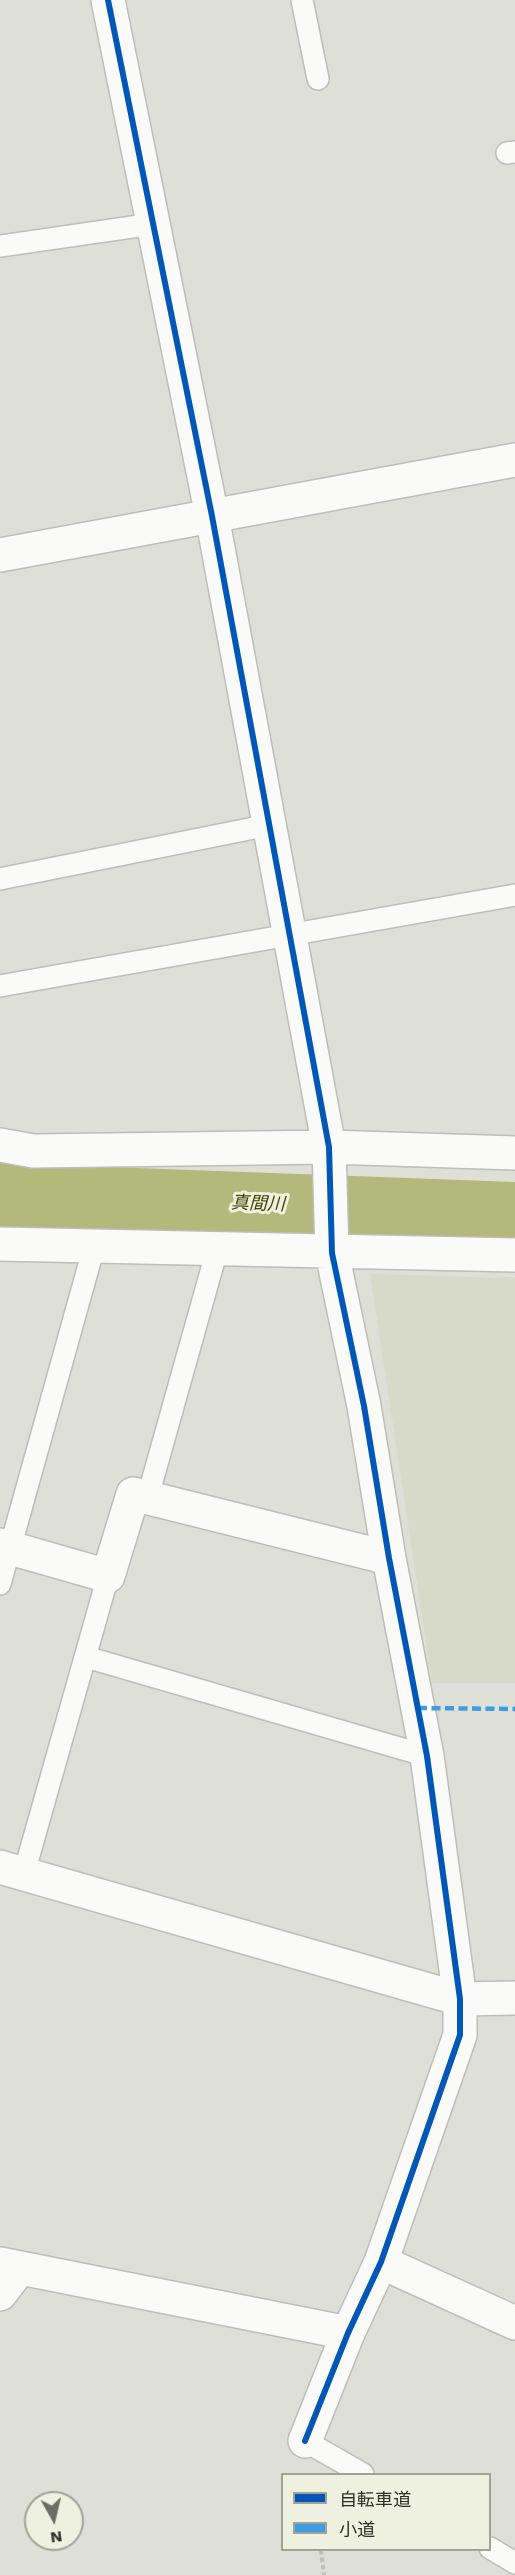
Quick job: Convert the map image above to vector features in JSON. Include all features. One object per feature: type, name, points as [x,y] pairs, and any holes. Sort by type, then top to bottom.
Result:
[{"type":"street","points":[[108,0],[212,516],[330,1148],[332,1253],[364,1406],[389,1558],[427,1756],[460,1999],[460,2035],[381,2262],[348,2333],[305,2441]]},
{"type":"street","points":[[0,555],[515,460]]},
{"type":"street","points":[[0,1145],[33,1151],[330,1148],[515,1153]]},
{"type":"street","points":[[0,1244],[332,1253],[515,1255]]},
{"type":"street","points":[[6,1546],[108,1576],[134,1494],[389,1558]]},
{"type":"street","points":[[12,1870],[460,1999],[515,1998]]},
{"type":"street","points":[[381,2262],[515,2323]]},
{"type":"street","points":[[0,2294],[10,2266],[348,2333]]},
{"type":"lane","points":[[302,0],[318,78]]},
{"type":"lane","points":[[0,246],[153,224]]},
{"type":"lane","points":[[0,879],[269,825]]},
{"type":"lane","points":[[0,986],[515,895]]},
{"type":"lane","points":[[0,1584],[6,1546],[94,1247]]},
{"type":"lane","points":[[148,1496],[217,1250]]},
{"type":"lane","points":[[12,1870],[86,1657],[108,1576]]},
{"type":"lane","points":[[86,1657],[427,1756]]},
{"type":"lane","points":[[305,2441],[360,2473]]},
{"type":"lane","points":[[491,2549],[515,2563]]},
{"type":"path","points":[[321,2551],[324,2575]]},
{"type":"shaded area","points":[[370,1274],[515,1278],[515,1683],[432,1683]]},
{"type":"waterway","name":"真間川","points":[[0,1195],[515,1214]]},
{"type":"marked path","points":[[418,1708],[515,1709]]},
{"type":"cycle path","points":[[108,0],[212,516],[329,1147],[332,1253],[364,1406],[389,1558],[427,1756],[460,1999],[460,2035],[381,2262],[348,2333],[305,2441]]}]
